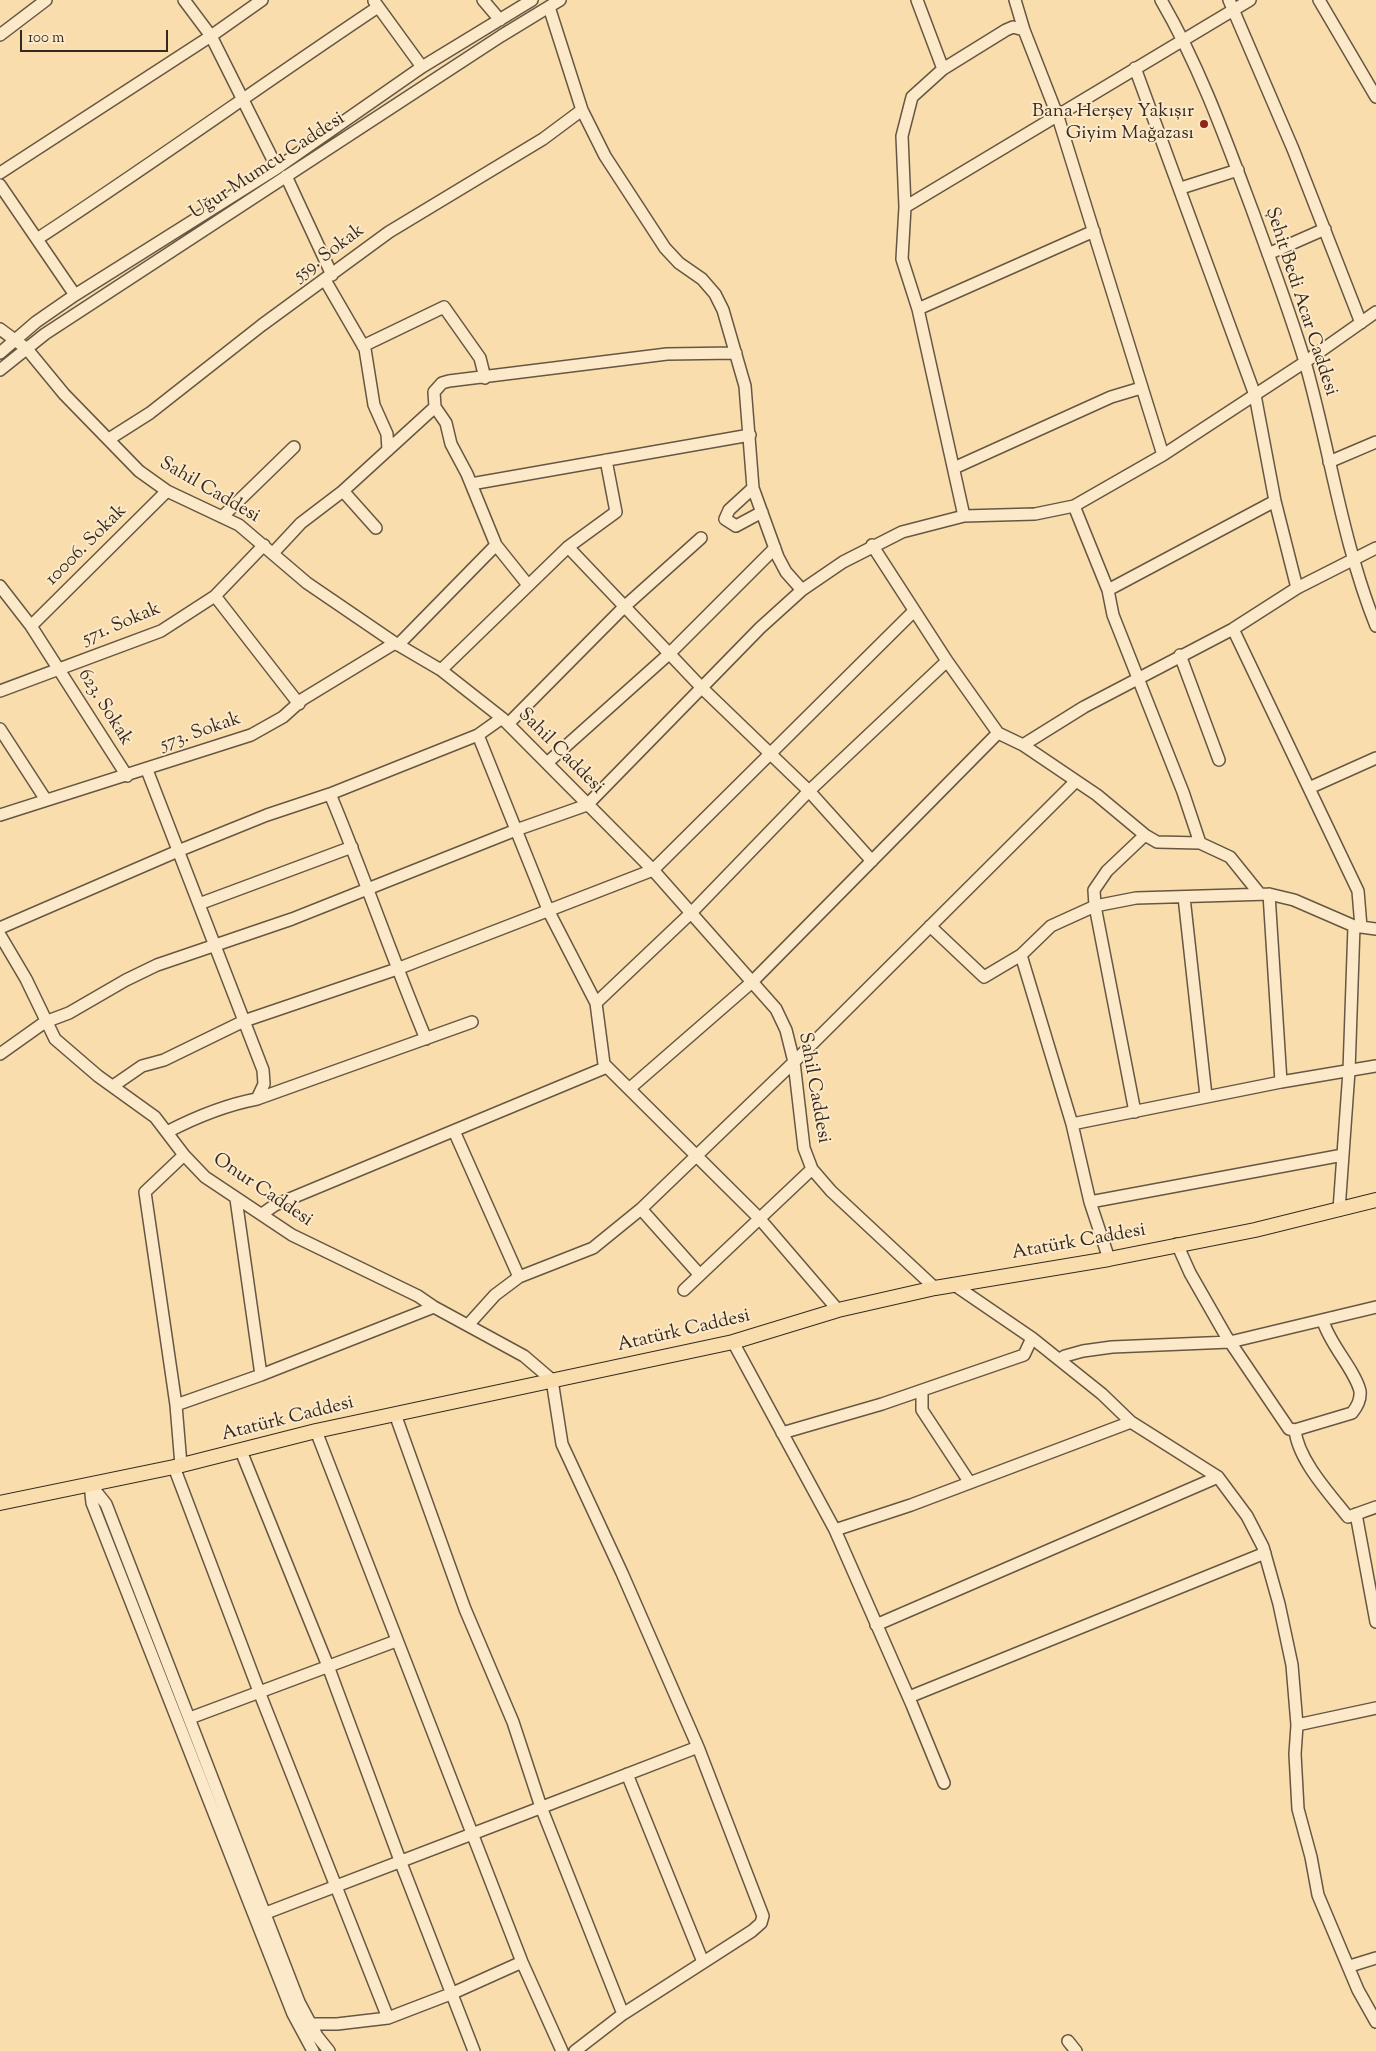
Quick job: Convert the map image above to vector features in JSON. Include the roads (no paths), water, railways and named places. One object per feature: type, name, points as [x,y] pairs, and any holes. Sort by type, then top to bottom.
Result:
[{"type":"main road","name":"Atatürk Caddesi","points":[[0,1503],[177,1466],[316,1431],[733,1342],[838,1310],[953,1284],[1109,1258],[1255,1230],[1376,1200]]},
{"type":"street","points":[[0,35],[46,0]]},
{"type":"street","points":[[184,0],[211,36],[277,168]]},
{"type":"street","points":[[0,173],[211,36],[262,0]]},
{"type":"street","points":[[483,0],[500,20]]},
{"type":"street","name":"Uğur Mumcu Caddesi","points":[[0,353],[75,295],[277,168],[422,67],[532,0]]},
{"type":"street","name":"Uğur Mumcu Caddesi","points":[[0,370],[45,334],[560,0]]},
{"type":"street","points":[[917,0],[943,69]]},
{"type":"street","points":[[1015,0],[1024,30],[1058,117],[1073,171],[1094,232],[1163,455]]},
{"type":"street","name":"Şehit Bedi Acar Caddesi","points":[[1161,0],[1183,39],[1238,170],[1268,254],[1305,362],[1353,558],[1376,626]]},
{"type":"street","points":[[905,207],[1058,117],[1183,39],[1232,5],[1250,0]]},
{"type":"street","points":[[1319,0],[1376,97]]},
{"type":"street","points":[[37,239],[162,156],[376,3],[422,67]]},
{"type":"street","points":[[1232,5],[1325,228],[1361,323]]},
{"type":"street","points":[[549,7],[582,110],[605,156],[637,208],[666,248],[679,263],[702,280],[715,294],[723,310],[746,386],[753,488],[786,572],[802,590]]},
{"type":"street","points":[[964,516],[918,309],[902,259],[905,207],[902,136],[912,97],[943,69],[1006,30],[1013,27],[1024,30]]},
{"type":"street","points":[[1135,68],[1255,395],[1276,501],[1297,588]]},
{"type":"street","name":"559. Sokak","points":[[109,440],[150,413],[262,325],[388,232],[543,139],[582,110]]},
{"type":"street","points":[[1180,188],[1238,170]]},
{"type":"street","points":[[286,176],[328,278],[363,346],[374,405],[387,434],[388,450]]},
{"type":"street","points":[[0,185],[75,295]]},
{"type":"street","points":[[1268,254],[1325,228]]},
{"type":"street","points":[[918,309],[1094,232]]},
{"type":"street","points":[[363,346],[444,307],[480,358],[486,378]]},
{"type":"street","points":[[0,1054],[45,1022],[69,1013],[126,980],[157,965],[292,919],[516,830],[587,805],[760,628],[802,590],[872,545],[902,532],[964,516],[1035,514],[1074,506],[1163,455],[1305,362],[1376,312]]},
{"type":"street","name":"Sahil Caddesi","points":[[0,328],[27,349],[64,394],[139,471],[167,491],[239,524],[308,583],[396,644],[441,670],[505,721],[653,870],[776,1008],[786,1030],[794,1062],[804,1148],[812,1168],[831,1191],[936,1288]]},
{"type":"street","points":[[528,585],[496,545],[471,484],[451,444],[446,423],[435,407],[434,392],[442,383],[667,354],[736,353]]},
{"type":"street","points":[[954,468],[1111,397],[1141,388]]},
{"type":"street","name":"571. Sokak","points":[[0,691],[161,631],[215,596],[269,548],[343,491],[435,407]]},
{"type":"street","points":[[471,484],[750,434]]},
{"type":"street","points":[[1329,462],[1376,442]]},
{"type":"street","points":[[222,516],[294,447]]},
{"type":"street","points":[[441,670],[568,547],[616,512],[606,460]]},
{"type":"street","points":[[753,488],[729,510],[725,519],[736,526],[762,512]]},
{"type":"street","name":"10006. Sokak","points":[[30,626],[167,491]]},
{"type":"street","points":[[343,491],[376,528]]},
{"type":"street","points":[[1108,590],[1276,501]]},
{"type":"street","points":[[1074,506],[1108,590],[1114,615],[1200,843]]},
{"type":"street","points":[[0,928],[178,850],[267,815],[330,794],[478,735],[505,721],[701,538]]},
{"type":"street","name":"573. Sokak","points":[[0,815],[251,736],[396,644],[496,545]]},
{"type":"street","points":[[872,545],[947,661],[998,733],[1023,745],[1097,796],[1145,835],[1157,842],[1200,843],[1230,857],[1264,894],[1281,1082]]},
{"type":"street","points":[[568,547],[702,688],[809,791],[872,861]]},
{"type":"street","points":[[547,763],[670,653],[775,548]]},
{"type":"street","points":[[1023,745],[1084,708],[1233,629],[1297,588],[1376,548]]},
{"type":"street","name":"623. Sokak","points":[[0,586],[30,626],[127,776]]},
{"type":"street","points":[[215,596],[299,704]]},
{"type":"street","points":[[112,1086],[142,1066],[164,1060],[244,1021],[397,969],[549,912],[653,870],[914,611]]},
{"type":"street","points":[[1233,629],[1358,891],[1358,927],[1339,1210]]},
{"type":"street","points":[[1180,656],[1219,760]]},
{"type":"street","points":[[596,1003],[692,912],[809,791],[947,661]]},
{"type":"street","points":[[0,729],[46,800]]},
{"type":"street","points":[[629,1089],[752,982],[998,733]]},
{"type":"street","points":[[478,735],[549,912],[596,1003],[604,1064],[759,1218],[838,1310]]},
{"type":"street","points":[[1309,788],[1376,758]]},
{"type":"street","points":[[146,770],[263,1070],[264,1084],[257,1099]]},
{"type":"street","points":[[468,1325],[495,1295],[519,1277],[593,1248],[641,1209],[696,1154],[794,1062],[1075,782]]},
{"type":"street","points":[[330,794],[369,888],[397,969],[426,1038]]},
{"type":"street","points":[[1135,1112],[1095,906],[1094,890],[1107,871],[1145,835]]},
{"type":"street","points":[[199,904],[352,847]]},
{"type":"street","points":[[930,926],[984,977],[1021,955],[1050,926],[1095,906],[1136,898],[1264,894],[1294,900],[1358,927],[1376,929]]},
{"type":"street","points":[[1184,897],[1206,1096]]},
{"type":"street","name":"Onur Caddesi","points":[[0,935],[26,979],[45,1022],[55,1039],[112,1086],[150,1113],[184,1155],[205,1176],[292,1235],[418,1296],[434,1307],[524,1356],[552,1380]]},
{"type":"street","points":[[1021,955],[1072,1124],[1090,1202],[1109,1258]]},
{"type":"street","points":[[167,1132],[194,1118],[236,1103],[257,1099],[472,1022]]},
{"type":"street","points":[[1072,1124],[1206,1096],[1376,1066]]},
{"type":"street","points":[[262,1214],[275,1205],[607,1067]]},
{"type":"street","points":[[454,1131],[519,1277]]},
{"type":"street","points":[[184,1155],[145,1192],[176,1405],[177,1466],[260,1693],[338,1886],[388,2018]]},
{"type":"street","points":[[1090,1202],[1343,1155]]},
{"type":"street","points":[[684,1290],[812,1168]]},
{"type":"street","points":[[236,1198],[262,1375]]},
{"type":"street","points":[[641,1209],[699,1274]]},
{"type":"street","points":[[1178,1244],[1190,1273],[1230,1342],[1286,1427],[1294,1430],[1352,1413],[1358,1403],[1360,1390],[1328,1336],[1323,1321]]},
{"type":"street","points":[[953,1284],[1060,1359],[1102,1394],[1131,1422],[1218,1477],[1247,1516],[1265,1552],[1292,1665],[1297,1725],[1295,1754],[1298,1809],[1311,1857],[1318,1895],[1350,1966],[1358,1990],[1376,2022]]},
{"type":"street","points":[[176,1405],[262,1375],[434,1307]]},
{"type":"street","points":[[1060,1359],[1083,1351],[1112,1347],[1230,1342],[1376,1307]]},
{"type":"street","points":[[782,1433],[922,1391],[1024,1355],[1032,1338]]},
{"type":"street","points":[[733,1342],[835,1530],[909,1697],[944,1782]]},
{"type":"street","points":[[552,1380],[562,1444],[622,1573],[698,1747],[763,1916],[760,1923],[752,1931],[623,2014],[575,2051]]},
{"type":"street","points":[[922,1391],[922,1410],[970,1483]]},
{"type":"street","points":[[395,1414],[465,1609],[513,1722],[541,1807],[623,2014]]},
{"type":"street","points":[[835,1530],[911,1505],[1131,1422]]},
{"type":"street","points":[[1294,1430],[1295,1438],[1317,1478],[1348,1517],[1376,1507]]},
{"type":"street","points":[[316,1431],[522,1962],[562,2051]]},
{"type":"street","points":[[241,1451],[328,1666],[400,1863],[453,1993],[474,2051]]},
{"type":"street","points":[[876,1625],[1218,1477]]},
{"type":"street","points":[[90,1484],[106,1504],[299,2002],[329,2051]]},
{"type":"street","points":[[90,1484],[92,1503],[292,2014],[310,2050]]},
{"type":"street","points":[[1356,1514],[1376,1622]]},
{"type":"street","points":[[909,1697],[1265,1552]]},
{"type":"street","points":[[190,1718],[396,1641]]},
{"type":"street","points":[[1297,1725],[1376,1708]]},
{"type":"street","points":[[266,1913],[698,1747]]},
{"type":"street","points":[[626,1774],[703,1962]]},
{"type":"street","points":[[1350,1966],[1376,1958]]},
{"type":"street","points":[[311,2024],[338,2024],[388,2018],[453,1993],[522,1962]]},
{"type":"street","points":[[1068,2042],[1076,2051]]},
{"type":"place","name":"Bana Herşey Yakışır Giyim Mağazası","points":[[1204,124]]}]
